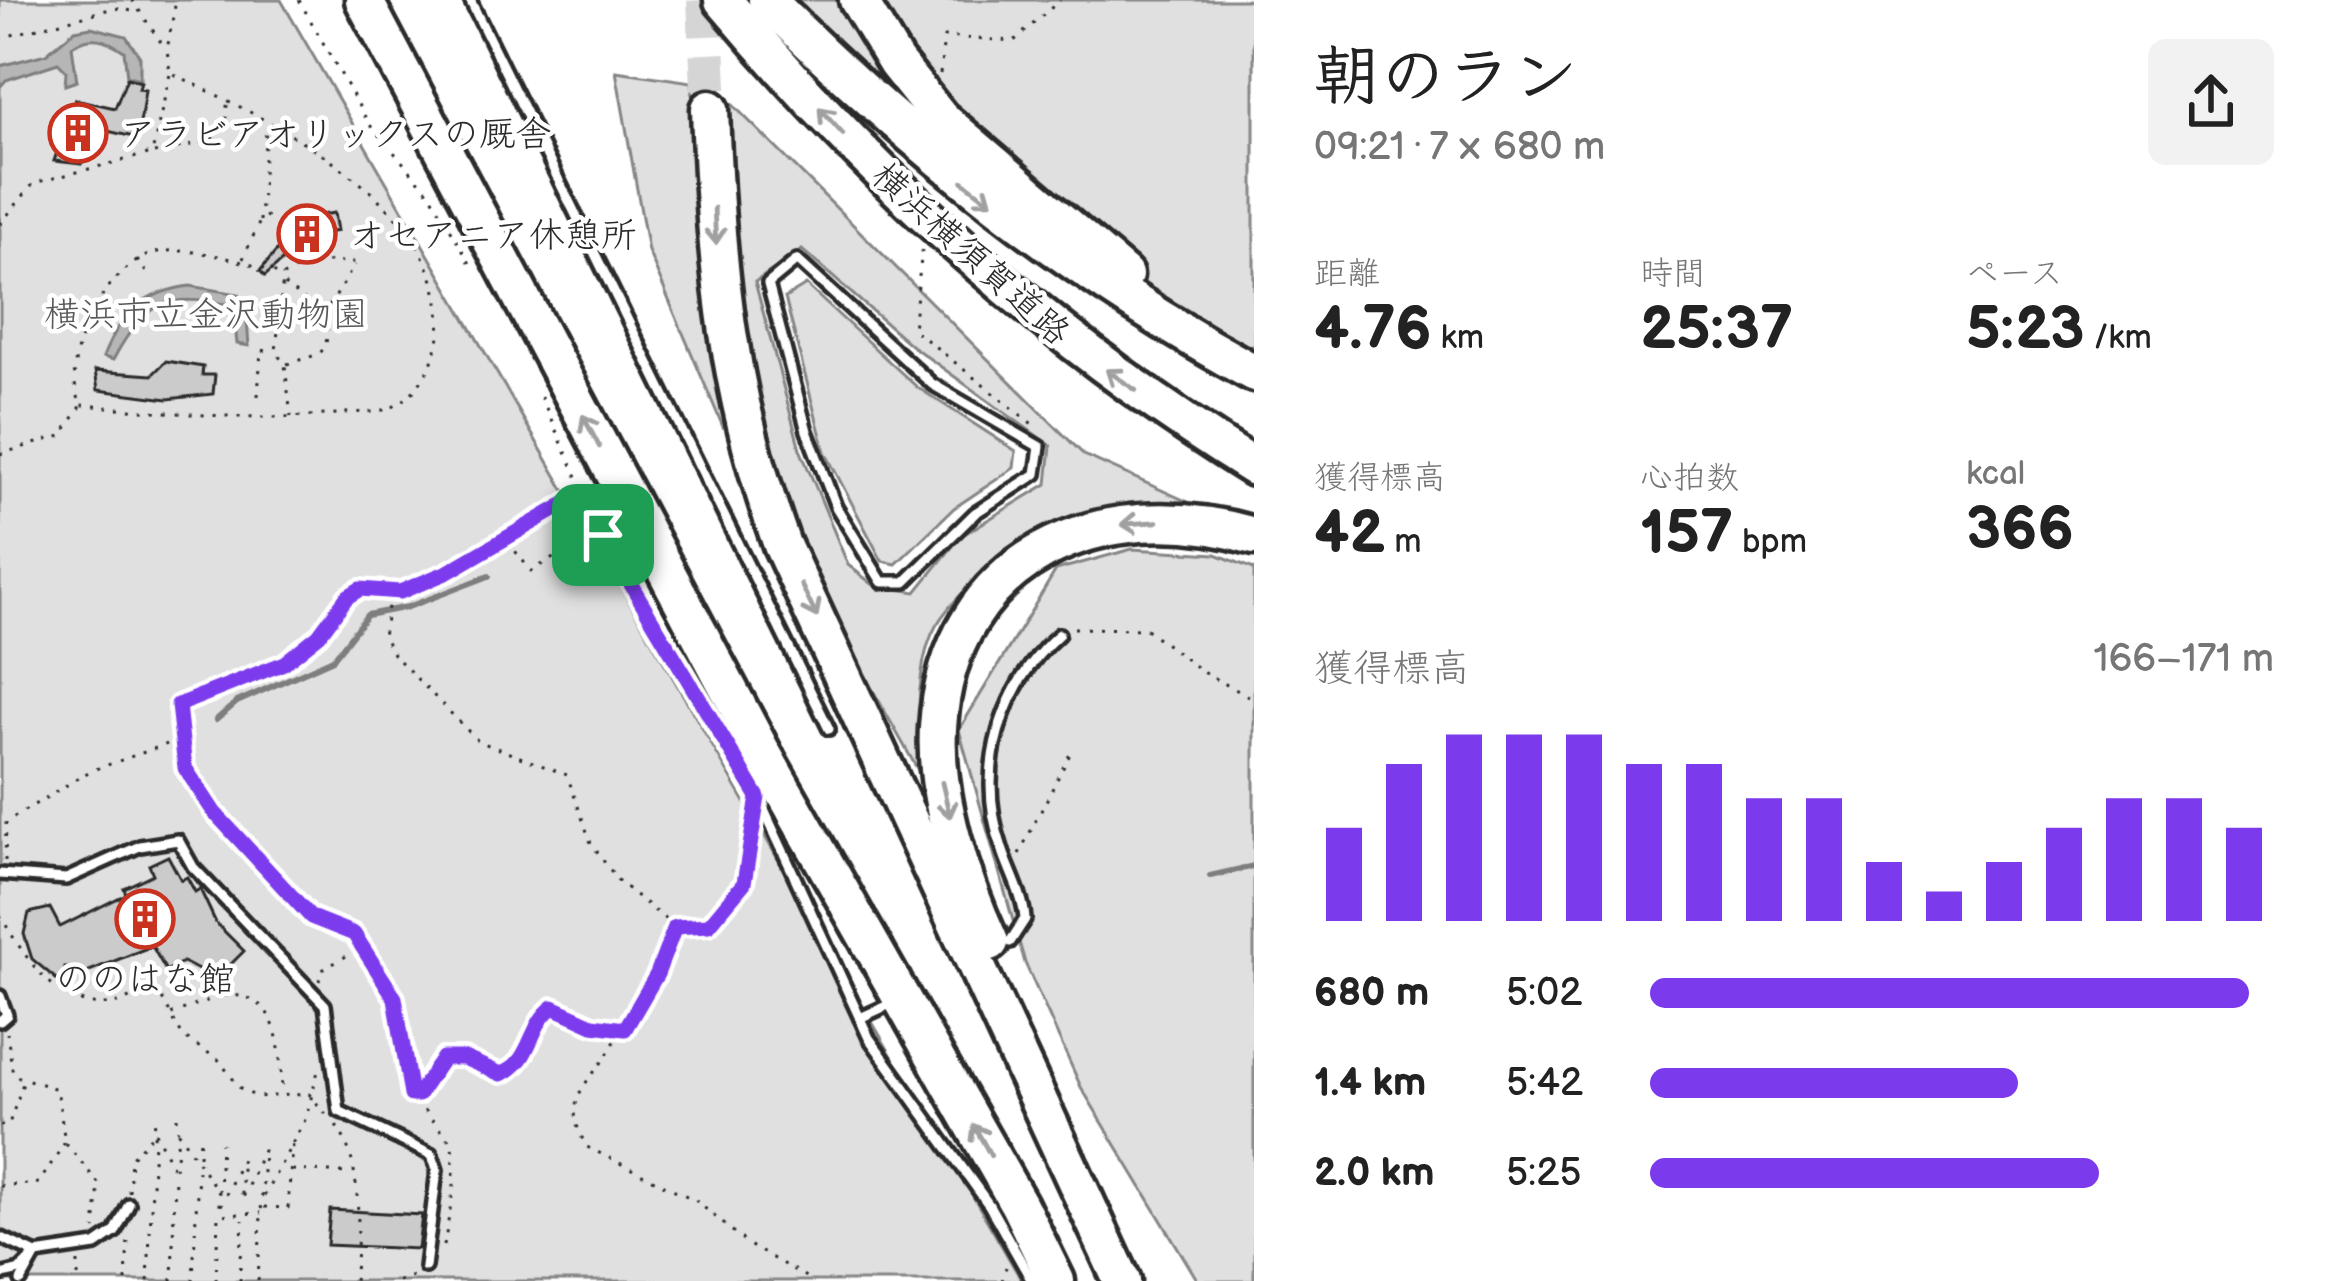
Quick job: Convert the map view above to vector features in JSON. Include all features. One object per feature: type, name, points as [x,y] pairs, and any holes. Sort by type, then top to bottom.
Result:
[{"type":"highway","points":[[341,0],[1019,1205],[1056,1281]]},
{"type":"highway","points":[[364,0],[498,285]]},
{"type":"highway","name":"横浜横須賀道路","points":[[723,0],[918,213],[978,266],[1091,358],[1254,467]]},
{"type":"highway","name":"横浜横須賀道路","points":[[767,0],[948,170],[1093,277],[1254,373]]},
{"type":"highway","points":[[858,0],[909,81],[969,148],[1083,237],[1195,341]]},
{"type":"highway","points":[[710,109],[726,341],[757,475],[782,545],[1122,1281]]},
{"type":"highway","points":[[1138,1281],[981,921],[938,766],[941,701],[951,660],[970,620],[1016,566],[1047,547],[1083,531],[1139,520],[1221,526],[1254,536]]},
{"type":"lane","points":[[470,0],[829,729]]},
{"type":"lane","points":[[797,260],[932,384],[1040,446],[1036,474],[975,513],[905,582],[882,582],[836,507],[814,450],[768,284],[797,260]]},
{"type":"lane","points":[[584,493],[614,556],[758,797],[860,1018],[989,1204],[1032,1281]]},
{"type":"lane","points":[[1010,942],[1025,919],[1000,843],[996,807],[1000,716],[1016,681],[1059,634]]},
{"type":"lane","points":[[0,874],[66,879],[140,846],[178,840],[193,867],[325,1005],[339,1112],[432,1154],[436,1170],[425,1267]]},
{"type":"lane","points":[[0,996],[7,1015],[0,1021]]},
{"type":"lane","points":[[860,1018],[886,1006]]},
{"type":"lane","points":[[0,1238],[36,1254],[96,1245],[115,1232],[129,1204]]},
{"type":"lane","points":[[0,1275],[20,1270],[36,1254]]},
{"type":"lane","points":[[20,1281],[36,1254]]},
{"type":"path","points":[[132,0],[167,50]]},
{"type":"path","points":[[152,153],[170,72],[167,50],[176,0]]},
{"type":"path","points":[[299,0],[369,124],[430,193],[498,285]]},
{"type":"path","points":[[939,82],[944,38],[1014,41],[1060,0]]},
{"type":"path","points":[[0,38],[114,8],[139,12]]},
{"type":"path","points":[[82,405],[291,419],[390,409],[418,387],[432,363],[440,308],[436,277],[396,213],[376,194],[266,124],[170,72]]},
{"type":"path","points":[[0,224],[34,183],[210,141],[227,117],[227,100]]},
{"type":"path","points":[[242,260],[260,221],[266,124]]},
{"type":"path","points":[[260,221],[272,212]]},
{"type":"path","points":[[922,250],[913,329],[1036,426],[1040,446]]},
{"type":"path","points":[[82,405],[72,390],[79,344],[100,304],[136,259],[164,251],[242,260],[283,276],[310,262],[360,262],[329,307],[326,346],[319,354],[285,365]]},
{"type":"path","points":[[136,259],[146,272]]},
{"type":"path","points":[[283,276],[274,323],[291,419]]},
{"type":"path","points":[[284,285],[306,301],[329,307]]},
{"type":"path","points":[[100,304],[115,316]]},
{"type":"path","points":[[258,396],[261,350],[276,352]]},
{"type":"path","points":[[540,395],[584,493],[485,554],[390,594],[360,589],[347,597],[319,635],[284,663],[178,705],[185,768],[214,812],[296,904],[311,917],[354,934],[363,946],[399,1005],[411,1095],[418,1095],[443,1058],[464,1058],[501,1074],[518,1066],[544,1013],[553,1007],[593,1025],[619,1028],[633,1023],[675,927]]},
{"type":"path","points":[[0,454],[62,436],[82,405]]},
{"type":"path","points":[[506,541],[531,571],[574,546]]},
{"type":"path","points":[[390,594],[383,636],[393,654],[478,741],[567,775],[591,843],[619,882],[675,927],[709,925],[744,883],[758,797]]},
{"type":"path","points":[[1059,634],[1106,626],[1145,629],[1204,673],[1254,699]]},
{"type":"path","points":[[0,874],[7,856],[6,822],[16,812],[90,771],[179,740]]},
{"type":"path","points":[[1011,871],[1070,754]]},
{"type":"path","points":[[0,915],[34,974],[75,996],[112,1004],[154,984],[183,1036],[218,1059],[240,1088],[256,1097],[309,1094]]},
{"type":"path","points":[[316,992],[322,970],[363,946]]},
{"type":"path","points":[[217,989],[220,996]]},
{"type":"path","points":[[170,1014],[220,996],[256,1002],[271,1015],[280,1047],[282,1095]]},
{"type":"path","points":[[0,1021],[12,1044],[13,1076],[57,1089],[65,1142],[99,1184],[93,1212],[96,1245]]},
{"type":"path","points":[[619,1028],[578,1091],[575,1118],[587,1147],[695,1200],[749,1245],[813,1281]]},
{"type":"path","points":[[0,1126],[10,1124],[24,1082]]},
{"type":"path","points":[[264,1196],[306,1118],[309,1094]]},
{"type":"path","points":[[309,1094],[349,1143],[354,1279],[361,1281]]},
{"type":"path","points":[[148,1281],[155,1115]]},
{"type":"path","points":[[172,1281],[177,1117]]},
{"type":"path","points":[[155,1132],[175,1172]]},
{"type":"path","points":[[178,1132],[198,1168]]},
{"type":"path","points":[[193,1281],[200,1138]]},
{"type":"path","points":[[0,1186],[39,1183],[65,1142]]},
{"type":"path","points":[[216,1281],[218,1215],[288,1208],[292,1143]]},
{"type":"path","points":[[221,1144],[219,1210],[242,1159],[240,1281]]},
{"type":"path","points":[[242,1201],[264,1148],[258,1281]]},
{"type":"path","points":[[199,1158],[219,1193]]},
{"type":"path","points":[[291,1170],[352,1174]]},
{"type":"path","points":[[79,1249],[79,1280]]},
{"type":"path","points":[[399,1281],[425,1267]]},
{"type":"green space","name":"横浜市立金沢動物園","points":[[0,0],[281,0],[1022,1281],[0,1281]]},
{"type":"green space","points":[[791,0],[1254,0],[1254,359],[955,157]]},
{"type":"green space","points":[[616,71],[692,82],[701,231],[731,421],[723,427],[648,251]]},
{"type":"green space","points":[[721,93],[1084,455],[1188,502],[1167,510],[1098,511],[1078,516],[1029,540],[959,596],[932,634],[923,667],[919,772],[782,529],[731,309]],"holes":[[[802,250],[912,346],[1051,446],[1047,484],[961,536],[916,592],[875,586],[848,565],[800,449],[755,282]]]},
{"type":"green space","points":[[806,285],[917,387],[1016,451],[1014,468],[954,508],[896,564],[882,561],[825,452],[785,298]]},
{"type":"green space","points":[[1132,549],[1216,554],[1254,569],[1254,1281],[1198,1281],[1081,1087],[1025,963],[959,730],[1056,570]]},
{"type":"shaded area","points":[[91,27],[126,36],[140,57],[140,79],[127,76],[124,51],[92,39],[72,46],[77,81],[65,85],[66,71],[58,63],[6,80],[0,87],[0,66],[46,54],[75,30]]},
{"type":"shaded area","points":[[190,286],[239,294],[246,306],[249,346],[237,344],[233,305],[175,301],[136,324],[113,360],[103,357],[117,329],[136,308],[159,294]]},
{"type":"building","points":[[127,78],[141,82],[139,89],[145,90],[138,138],[90,127],[82,164],[54,161],[75,99],[115,108]]},
{"type":"building","name":"オセアニア休憩所","points":[[334,213],[337,231],[309,237],[265,276],[260,271],[304,218]]},
{"type":"building","points":[[166,361],[203,367],[202,375],[215,375],[213,394],[168,399],[98,390],[95,371],[152,375]]},
{"type":"building","name":"ののはな館","points":[[168,856],[181,880],[187,877],[195,892],[200,889],[216,923],[244,951],[209,986],[202,972],[183,962],[166,971],[152,946],[87,972],[65,968],[62,984],[32,959],[24,934],[29,913],[50,908],[60,927],[126,894],[124,888],[153,874],[149,865]]},
{"type":"building","points":[[330,1210],[422,1215],[418,1249],[327,1245]]},
{"type":"waterway","points":[[216,720],[237,702],[333,659],[367,615],[408,607],[489,576]]},
{"type":"waterway","points":[[1210,876],[1254,866]]},
{"type":"tunnel","points":[[705,0],[710,109]]},
{"type":"place","name":"アラビアオリックスの厩舎","points":[[78,133]]},
{"type":"place","name":"オセアニア休憩所","points":[[307,234]]},
{"type":"place","name":"ののはな館","points":[[145,919]]},
{"type":"route","points":[[584,493],[603,535],[758,797],[744,883],[724,913],[709,925],[680,923],[675,927],[633,1023],[625,1029],[593,1025],[572,1011],[553,1007],[544,1013],[518,1066],[501,1074],[464,1058],[443,1058],[418,1095],[411,1095],[395,998],[354,934],[311,917],[296,904],[214,812],[185,768],[178,705],[284,663],[319,635],[347,597],[360,589],[400,592],[448,572],[584,493]]}]
